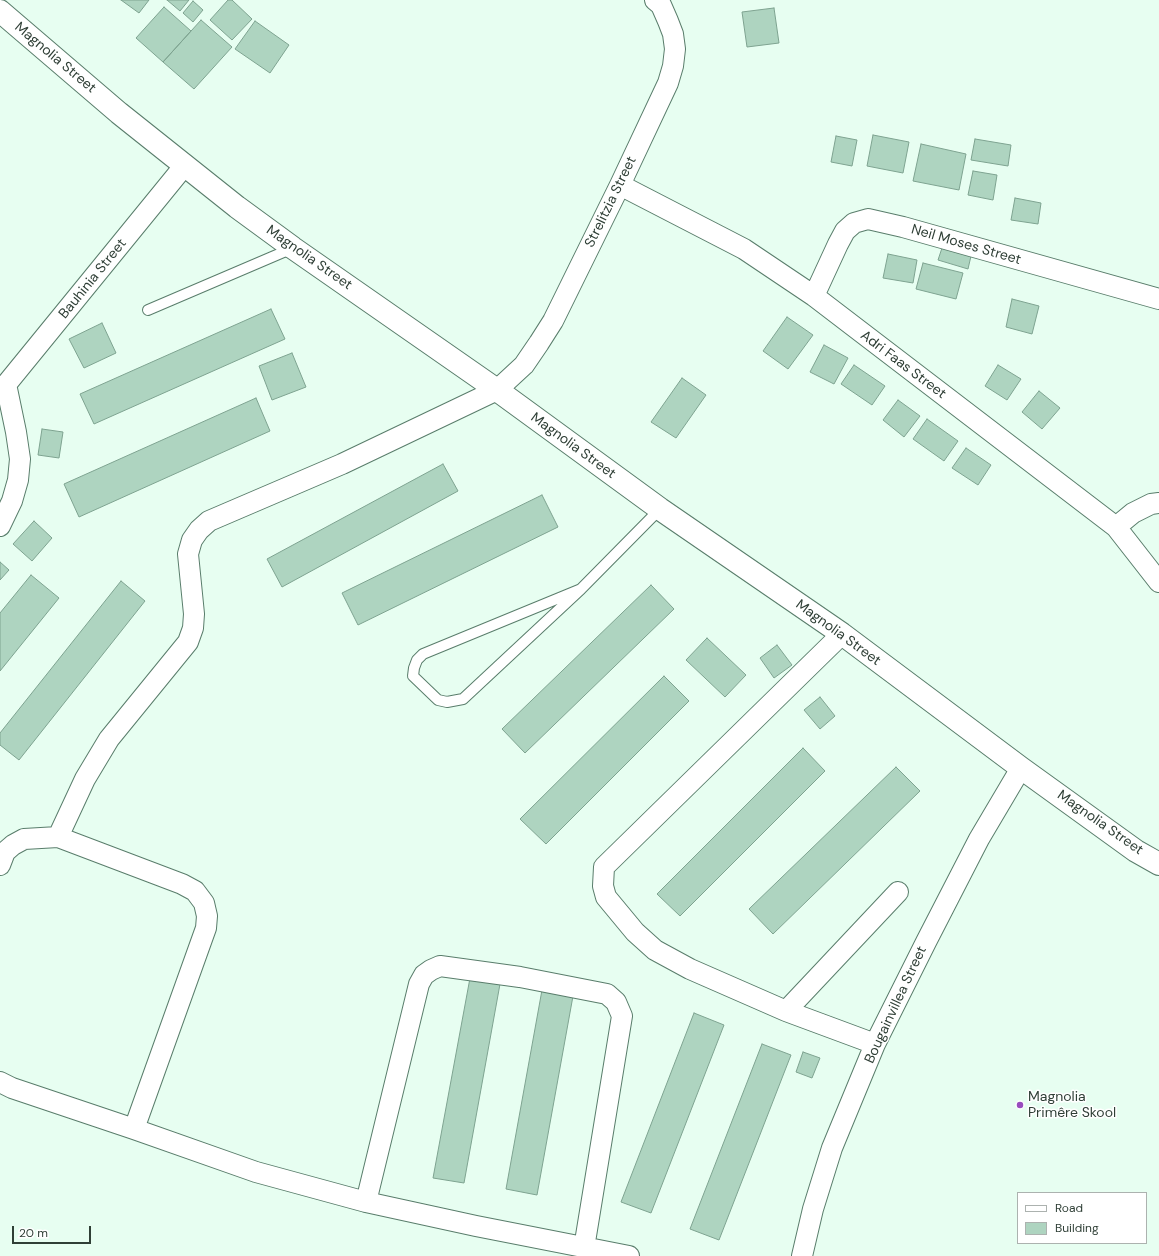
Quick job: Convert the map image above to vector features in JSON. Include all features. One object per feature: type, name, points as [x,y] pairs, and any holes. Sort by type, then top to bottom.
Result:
[{"type":"street","name":"Strelitzia Street","points":[[58,837],[85,779],[109,739],[188,642],[193,628],[194,614],[188,554],[192,540],[199,530],[209,521],[342,464],[497,390],[524,365],[553,321],[668,83],[673,66],[675,49],[673,34],[661,5],[655,0]]},
{"type":"street","name":"Magnolia Street","points":[[0,11],[119,113],[237,207],[293,248],[497,390],[660,509],[842,634],[1021,768],[1136,851],[1159,864]]},
{"type":"street","name":"Bauhinia Street","points":[[3,388],[185,165]]},
{"type":"street","name":"Adri Faas Street","points":[[620,185],[744,249],[814,296],[1116,528],[1159,582]]},
{"type":"street","name":"Neil Moses Street","points":[[814,296],[845,231],[854,223],[868,219],[903,227],[1159,299]]},
{"type":"street","points":[[0,526],[12,501],[18,480],[20,459],[16,432],[3,388]]},
{"type":"street","points":[[1116,528],[1133,513],[1151,504],[1159,503]]},
{"type":"street","points":[[842,634],[604,867],[603,886],[606,897],[635,932],[655,950],[690,969],[786,1011],[875,1044]]},
{"type":"street","name":"Bougainvillea Street","points":[[802,1256],[813,1209],[832,1148],[875,1044],[979,839],[1021,768]]},
{"type":"street","points":[[0,865],[5,852],[13,845],[24,839],[58,837],[182,884],[195,891],[204,903],[207,916],[206,928],[134,1128]]},
{"type":"street","points":[[786,1011],[898,892]]},
{"type":"street","points":[[366,1202],[419,984],[424,975],[440,966],[520,977],[607,994],[616,1002],[622,1016],[584,1248]]},
{"type":"street","points":[[0,1082],[12,1088],[134,1128],[256,1172],[366,1202],[476,1226],[629,1256]]},
{"type":"lane","points":[[148,310],[293,248]]},
{"type":"lane","points":[[581,589],[423,654],[417,660],[413,676],[438,700],[447,702],[463,699],[581,589],[660,509]]},
{"type":"building","points":[[121,0],[149,0],[139,13]]},
{"type":"building","points":[[167,0],[189,0],[180,11]]},
{"type":"building","points":[[228,0],[232,0],[252,19],[232,40],[210,20]]},
{"type":"building","points":[[193,1],[203,10],[193,22],[183,13]]},
{"type":"building","points":[[164,7],[191,31],[163,62],[136,38]]},
{"type":"building","points":[[774,8],[779,43],[747,47],[742,12]]},
{"type":"building","points":[[201,20],[232,47],[194,89],[163,62]]},
{"type":"building","points":[[255,21],[289,45],[270,73],[235,49]]},
{"type":"building","points":[[873,135],[909,142],[903,173],[867,166]]},
{"type":"building","points":[[836,136],[857,140],[852,166],[831,162]]},
{"type":"building","points":[[975,139],[1011,145],[1008,166],[971,160]]},
{"type":"building","points":[[921,144],[966,154],[959,190],[913,181]]},
{"type":"building","points":[[973,171],[997,175],[993,200],[968,195]]},
{"type":"building","points":[[1015,198],[1041,203],[1038,224],[1011,220]]},
{"type":"building","points":[[942,248],[971,256],[968,269],[938,260]]},
{"type":"building","points":[[888,254],[917,260],[913,283],[883,278]]},
{"type":"building","points":[[923,263],[963,273],[956,299],[916,289]]},
{"type":"building","points":[[1012,299],[1039,306],[1032,334],[1006,327]]},
{"type":"building","points":[[271,309],[285,339],[94,424],[80,394]]},
{"type":"building","points":[[787,317],[813,335],[788,369],[763,351]]},
{"type":"building","points":[[102,323],[116,353],[84,368],[69,339]]},
{"type":"building","points":[[824,345],[848,358],[834,384],[810,372]]},
{"type":"building","points":[[292,353],[306,387],[272,400],[259,366]]},
{"type":"building","points":[[854,365],[885,386],[872,405],[841,384]]},
{"type":"building","points":[[998,365],[1021,379],[1007,400],[985,386]]},
{"type":"building","points":[[682,378],[706,395],[676,438],[651,422]]},
{"type":"building","points":[[1039,391],[1060,408],[1042,429],[1022,412]]},
{"type":"building","points":[[256,398],[270,431],[79,517],[64,484]]},
{"type":"building","points":[[898,400],[920,416],[904,437],[883,420]]},
{"type":"building","points":[[927,419],[958,441],[944,461],[913,439]]},
{"type":"building","points":[[42,429],[63,432],[59,458],[38,455]]},
{"type":"building","points":[[966,448],[991,465],[978,485],[952,468]]},
{"type":"building","points":[[443,464],[458,491],[282,587],[267,559]]},
{"type":"building","points":[[542,495],[558,527],[358,625],[342,593]]},
{"type":"building","points":[[34,521],[52,538],[32,561],[13,544]]},
{"type":"building","points":[[0,562],[9,570],[0,580]]},
{"type":"building","points":[[31,575],[59,598],[0,671],[0,613]]},
{"type":"building","points":[[121,581],[145,601],[19,760],[0,745],[0,733]]},
{"type":"building","points":[[651,585],[674,609],[525,753],[502,729]]},
{"type":"building","points":[[707,638],[746,675],[725,697],[686,660]]},
{"type":"building","points":[[777,645],[792,665],[774,678],[760,658]]},
{"type":"building","points":[[664,676],[689,701],[546,844],[520,819]]},
{"type":"building","points":[[820,697],[835,716],[820,729],[804,710]]},
{"type":"building","points":[[803,748],[825,771],[680,916],[657,894]]},
{"type":"building","points":[[896,767],[920,791],[773,934],[749,909]]},
{"type":"building","points":[[470,978],[500,984],[464,1183],[433,1178]]},
{"type":"building","points":[[542,990],[573,996],[537,1195],[506,1189]]},
{"type":"building","points":[[694,1013],[724,1025],[651,1213],[621,1202]]},
{"type":"building","points":[[762,1044],[791,1055],[719,1240],[690,1229]]},
{"type":"building","points":[[803,1052],[820,1058],[812,1078],[796,1072]]},
{"type":"place","name":"Magnolia Primêre Skool","points":[[1020,1105]]}]
